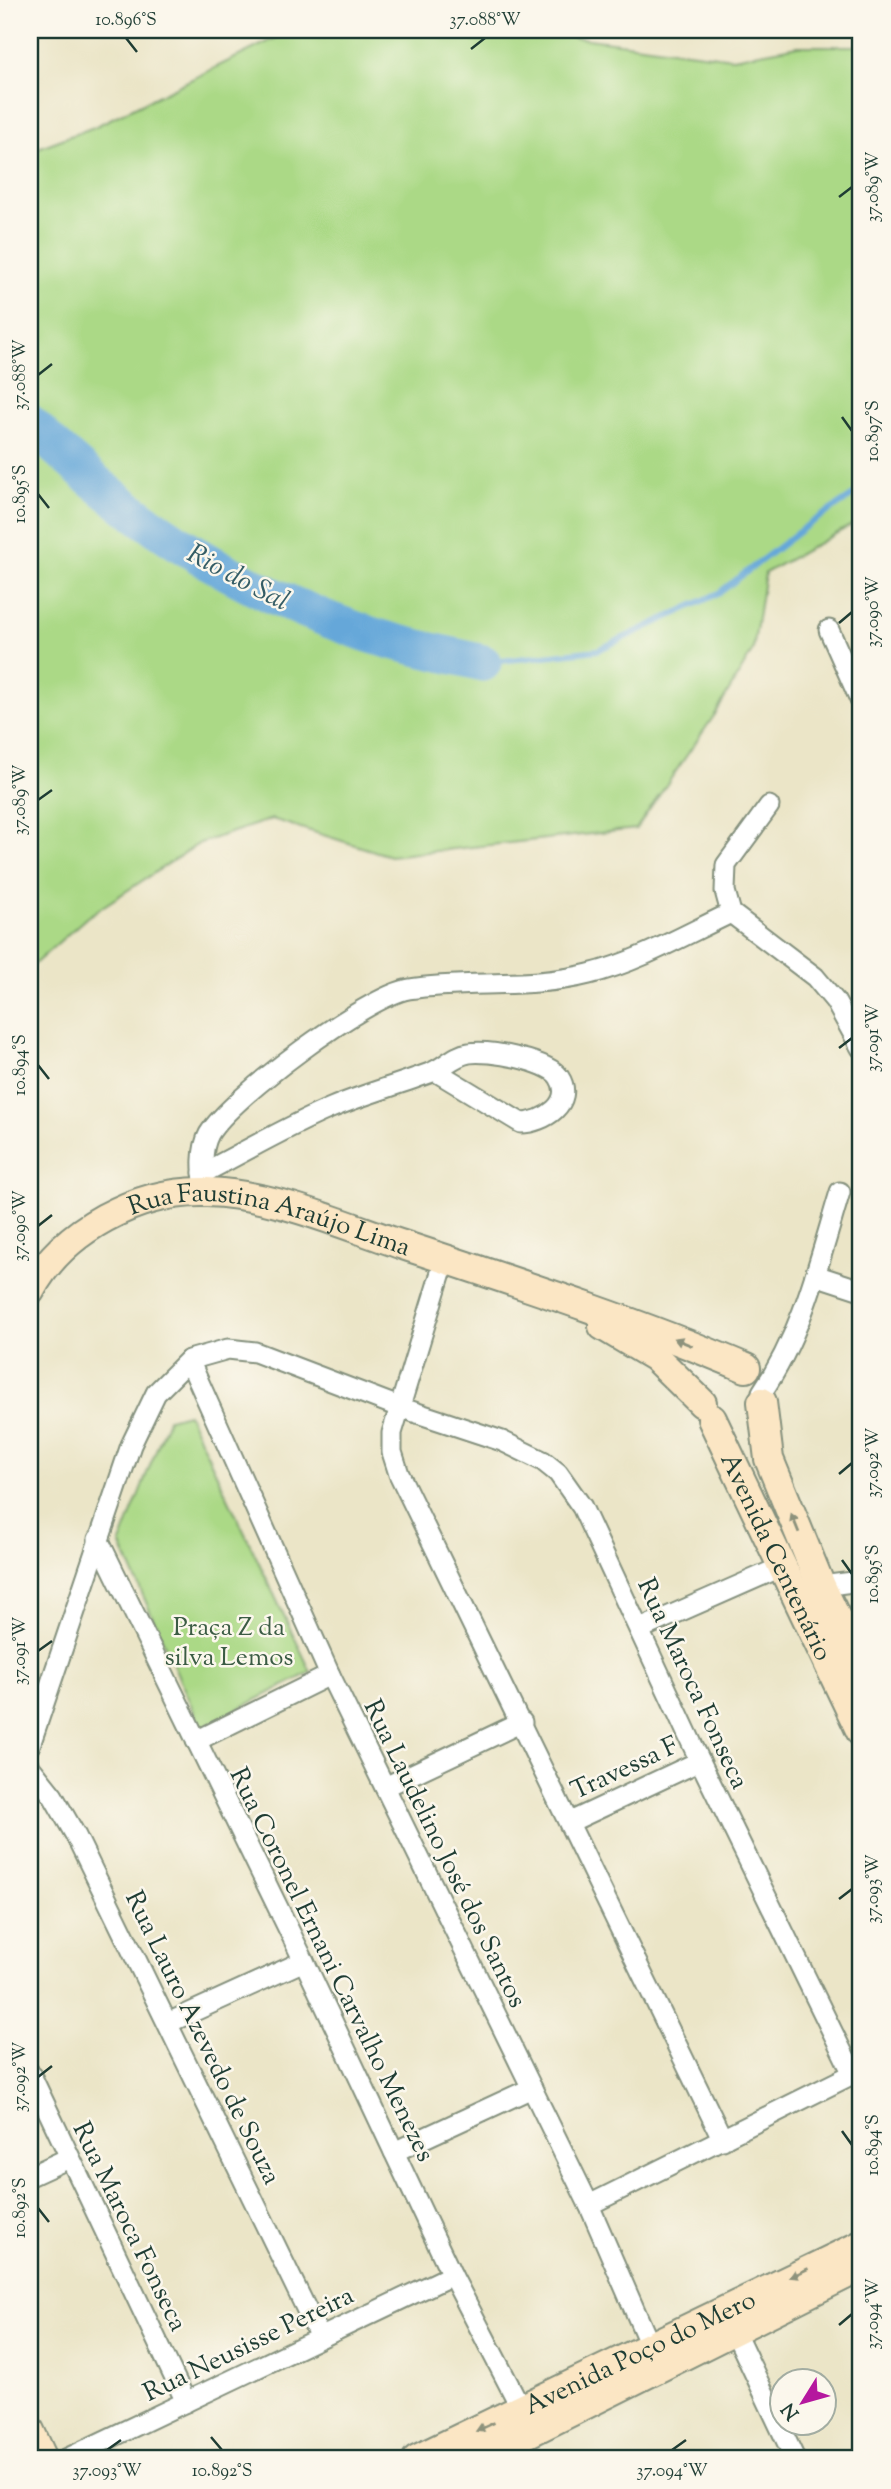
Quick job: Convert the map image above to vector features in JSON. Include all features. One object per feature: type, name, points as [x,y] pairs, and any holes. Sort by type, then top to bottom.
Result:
[{"type":"street","points":[[830,630],[861,702]]},
{"type":"street","points":[[769,806],[726,865],[724,891],[731,913],[763,935],[820,983],[845,1016],[861,1048]]},
{"type":"street","points":[[204,1182],[205,1144],[227,1112],[327,1034],[379,999],[410,989],[503,985],[587,975],[731,913]]},
{"type":"street","points":[[204,1182],[328,1109],[435,1071],[467,1053],[538,1063],[551,1068],[561,1079],[564,1091],[561,1101],[549,1116],[532,1123],[521,1123],[435,1071]]},
{"type":"street","name":"Rua Faustina Araújo Lima","points":[[30,1291],[63,1250],[121,1209],[204,1182],[613,1314],[746,1368]]},
{"type":"street","name":"Avenida Centenário","points":[[707,1411],[732,1426],[742,1424],[758,1411],[762,1397],[790,1345],[840,1192]]},
{"type":"street","points":[[445,1259],[392,1433],[392,1451],[399,1474],[522,1722],[723,2140]]},
{"type":"street","points":[[815,1275],[861,1290]]},
{"type":"street","name":"Rua Faustina Araújo Lima","points":[[535,1290],[639,1346],[674,1373],[707,1411]]},
{"type":"street","name":"Rua Maroca Fonseca","points":[[30,1745],[144,1415],[156,1393],[189,1360],[228,1349],[255,1352],[399,1407],[502,1441],[544,1461],[558,1473],[582,1507],[700,1761],[857,2072]]},
{"type":"street","name":"Rua Laudelino José dos Santos","points":[[189,1360],[330,1675],[589,2206],[656,2358]]},
{"type":"street","points":[[707,1411],[704,1383],[717,1368],[736,1365],[746,1368]]},
{"type":"street","name":"Avenida Centenário","points":[[746,1368],[760,1382],[769,1459],[821,1586],[861,1669]]},
{"type":"street","name":"Avenida Centenário","points":[[707,1411],[861,1732]]},
{"type":"street","name":"Rua Coronel Ernani Carvalho Menezes","points":[[99,1539],[304,1961],[452,2275],[522,2410]]},
{"type":"street","points":[[640,1629],[781,1567]]},
{"type":"street","points":[[821,1586],[861,1581]]},
{"type":"street","points":[[196,1741],[330,1675]]},
{"type":"street","points":[[385,1787],[522,1722]]},
{"type":"street","name":"Travessa F","points":[[570,1822],[700,1761]]},
{"type":"street","name":"Rua Lauro Azevedo de Souza","points":[[30,1767],[53,1796],[76,1836],[320,2337]]},
{"type":"street","points":[[168,2023],[304,1961]]},
{"type":"street","points":[[589,2206],[857,2072]]},
{"type":"street","name":"Rua Maroca Fonseca","points":[[30,2073],[186,2402]]},
{"type":"street","points":[[394,2151],[532,2088]]},
{"type":"street","points":[[30,2176],[69,2158]]},
{"type":"street","name":"Avenida Poço do Mero","points":[[417,2459],[522,2410],[610,2380],[656,2358],[794,2275],[861,2245]]},
{"type":"street","name":"Avenida Poço do Mero","points":[[656,2358],[734,2330],[861,2267]]},
{"type":"street","name":"Rua Neusisse Pereira","points":[[66,2459],[452,2275]]},
{"type":"street","points":[[734,2330],[795,2459]]},
{"type":"street","name":"Avenida Poço do Mero","points":[[476,2459],[514,2451],[610,2380]]},
{"type":"street","points":[[30,2431],[43,2459]]},
{"type":"green space","points":[[301,30],[551,30],[573,37],[733,58],[798,46],[861,46],[861,520],[765,573],[753,650],[716,713],[636,829],[390,856],[272,819],[200,843],[87,917],[30,968],[30,151],[94,127],[286,33]]},
{"type":"green space","name":"Praça Z da silva Lemos","points":[[188,1414],[311,1672],[201,1728],[120,1543],[168,1419]]},
{"type":"waterway","name":"Rio do Sal","points":[[30,423],[66,457],[144,519],[228,572],[272,595],[365,633],[483,663]]},
{"type":"waterway","points":[[483,663],[598,650],[719,593],[805,527],[861,490]]}]
